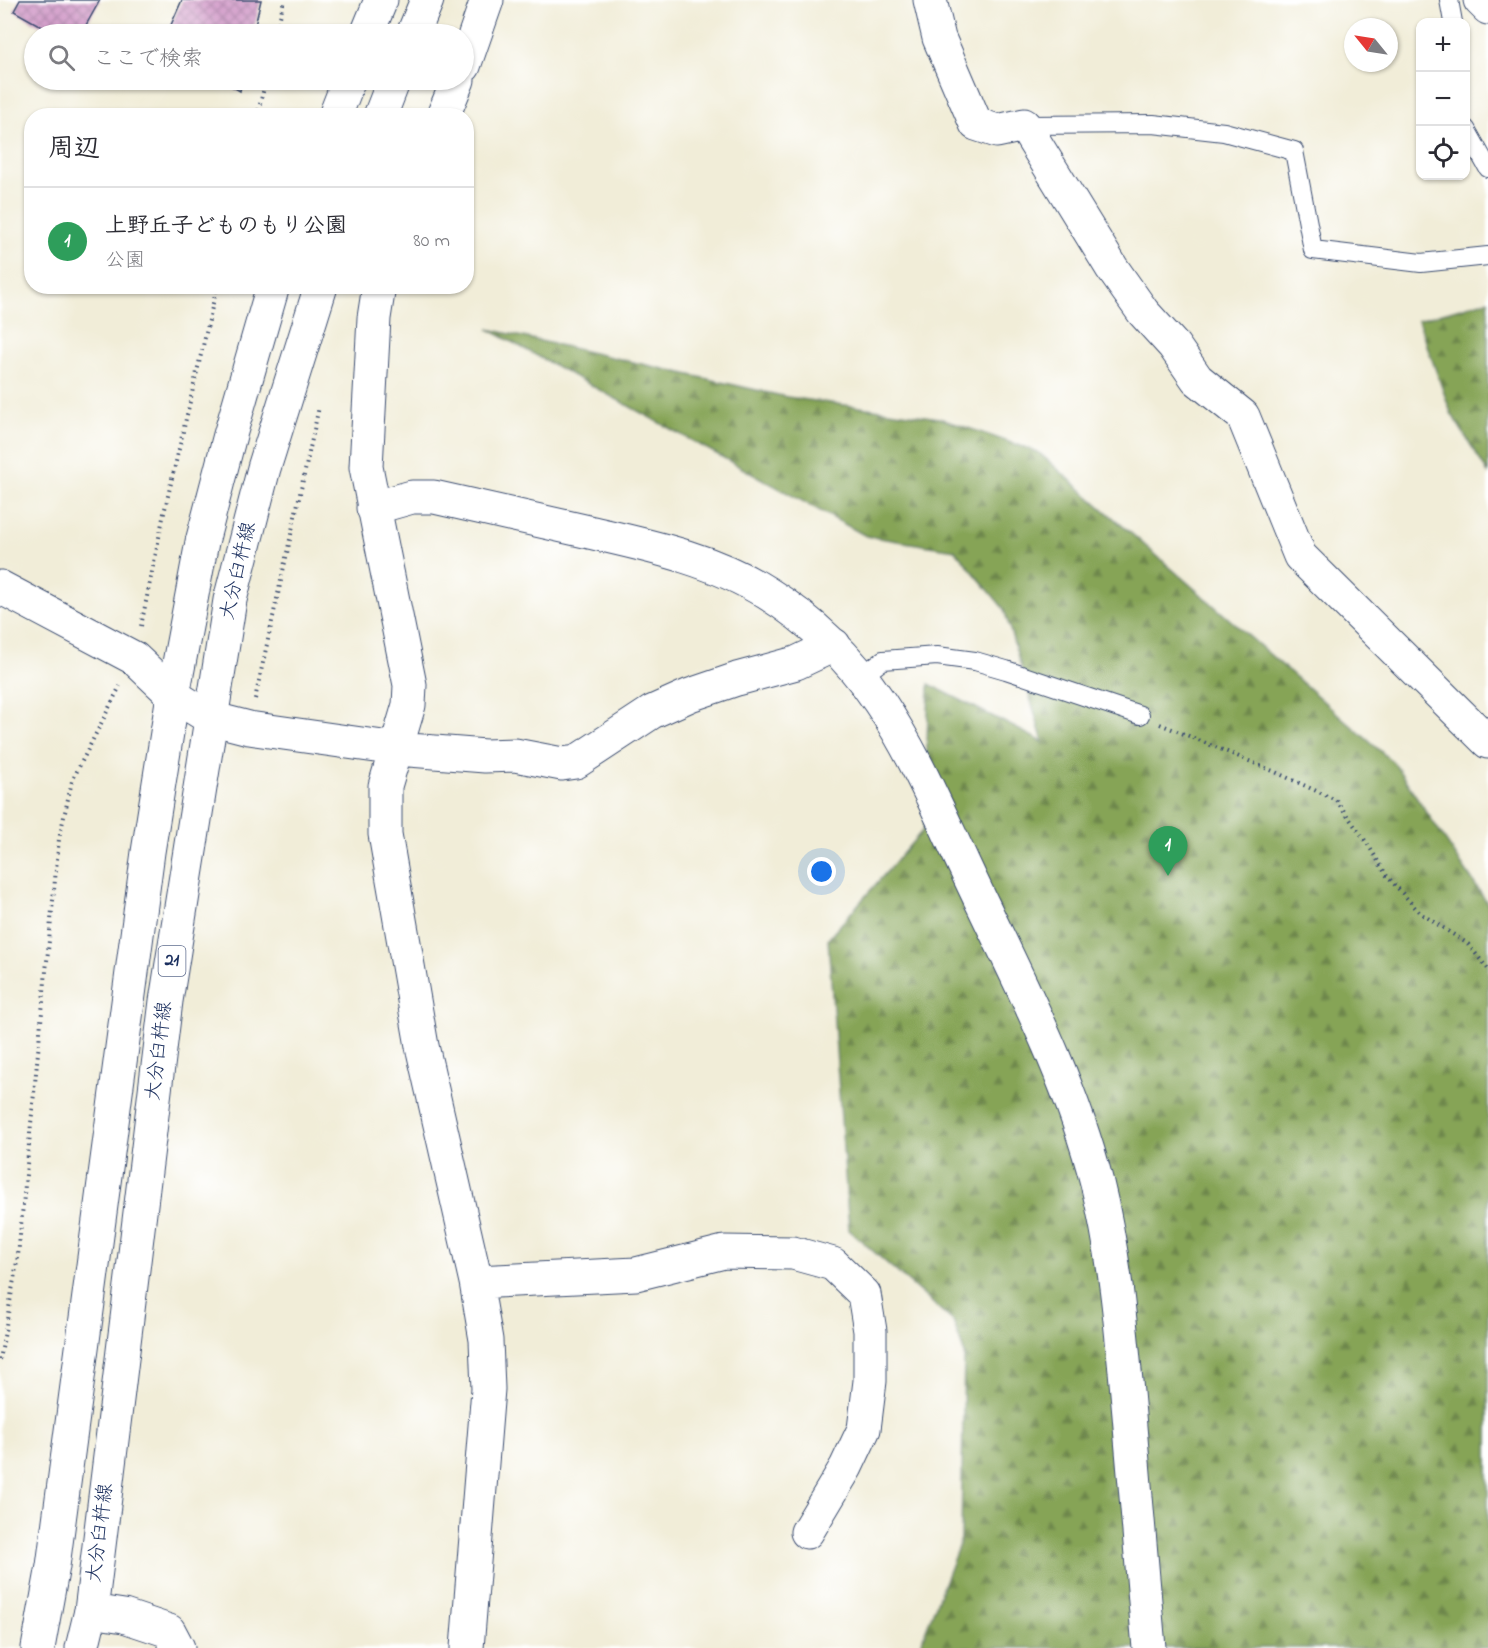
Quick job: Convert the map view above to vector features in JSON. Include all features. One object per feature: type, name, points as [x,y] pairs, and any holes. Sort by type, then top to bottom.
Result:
[{"type":"street","points":[[371,24],[381,0]]},
{"type":"street","points":[[417,24],[427,0]]},
{"type":"street","points":[[474,37],[487,0]]},
{"type":"street","points":[[930,0],[939,38],[976,124],[997,131],[1024,125],[1112,268],[1143,312],[1174,346],[1197,379],[1243,416],[1300,556],[1488,742]]},
{"type":"street","points":[[1480,0],[1488,8]]},
{"type":"street","points":[[338,108],[345,90]]},
{"type":"street","points":[[383,108],[390,90]]},
{"type":"street","points":[[446,108],[454,90]]},
{"type":"street","name":"大分臼杵線","points":[[38,1648],[53,1566],[146,863],[173,695],[202,542],[233,423],[271,294]]},
{"type":"street","name":"大分臼杵線","points":[[82,1648],[91,1611],[166,1001],[230,600],[264,468],[318,294]]},
{"type":"street","points":[[378,294],[374,318],[366,467],[410,685],[409,705],[385,786],[385,834],[422,1046],[476,1282],[486,1340],[488,1389],[467,1648]]},
{"type":"street","points":[[373,508],[412,497],[435,497],[634,542],[693,558],[742,579],[794,610],[834,645],[862,676],[885,708],[917,765],[1040,1025],[1070,1097],[1093,1170],[1107,1228],[1121,1327],[1149,1648]]},
{"type":"street","points":[[0,588],[134,658],[173,695],[210,718],[249,728],[397,749],[485,756],[515,755],[562,764],[576,762],[652,712],[680,699],[737,679],[796,663],[834,645]]},
{"type":"street","points":[[476,1282],[636,1274],[724,1252],[793,1253],[833,1264],[864,1294],[870,1331],[870,1381],[864,1429],[846,1467],[807,1532]]},
{"type":"street","points":[[91,1611],[124,1616],[169,1631],[178,1648]]},
{"type":"lane","points":[[1449,0],[1452,18]]},
{"type":"lane","points":[[1024,125],[1153,124],[1224,132],[1294,151],[1313,250],[1421,263],[1488,256]]},
{"type":"lane","points":[[1470,136],[1488,168]]},
{"type":"lane","points":[[862,676],[883,660],[937,656],[956,658],[1006,670],[1140,716]]},
{"type":"path","points":[[278,24],[284,0]]},
{"type":"path","points":[[259,108],[264,90]]},
{"type":"path","points":[[0,1360],[18,1256],[59,839],[72,781],[134,658],[164,513],[215,294]]},
{"type":"path","points":[[249,728],[321,399]]},
{"type":"path","points":[[1140,716],[1273,771],[1336,800],[1387,876],[1420,913],[1468,944],[1488,969]]},
{"type":"green space","points":[[1488,300],[1488,473],[1451,413],[1418,320]]},
{"type":"green space","points":[[488,329],[787,397],[939,418],[1038,452],[1394,763],[1488,904],[1488,1648],[919,1648],[961,1539],[964,1352],[953,1321],[849,1230],[828,939],[924,829],[929,684],[1043,742],[1004,609],[955,550],[866,536]]},
{"type":"building","points":[[20,0],[100,0],[87,24],[37,24],[14,11]]},
{"type":"building","points":[[182,0],[261,0],[255,24],[171,24]]},
{"type":"place","name":"上野丘子どものもり公園","points":[[1168,876]]}]
